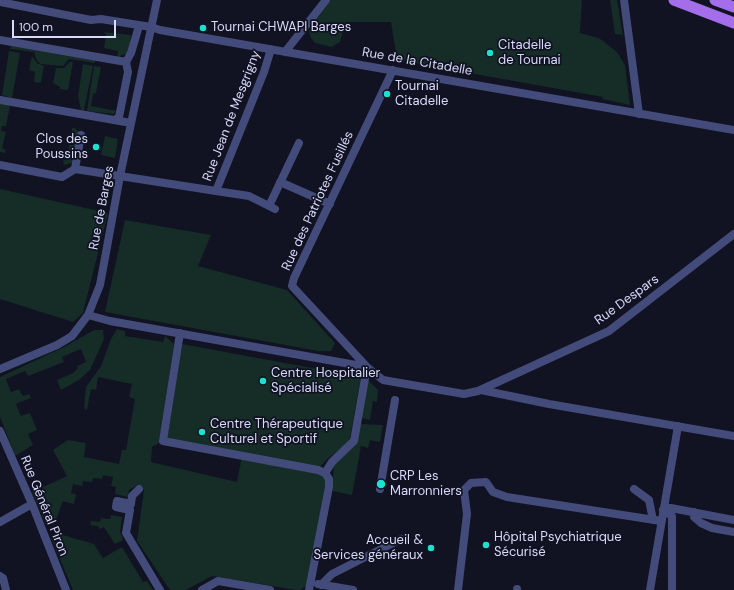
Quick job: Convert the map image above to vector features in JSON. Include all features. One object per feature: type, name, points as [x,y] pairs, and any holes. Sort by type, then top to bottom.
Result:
[{"type":"main road","points":[[674,0],[734,23]]},
{"type":"main road","points":[[715,0],[734,8]]},
{"type":"street","name":"Rue de Barges","points":[[0,369],[57,345],[72,336],[88,315],[100,285],[120,176],[157,0]]},
{"type":"street","points":[[285,52],[326,0]]},
{"type":"street","points":[[624,0],[639,114]]},
{"type":"street","name":"Rue de la Citadelle","points":[[0,2],[9,4],[13,10],[91,24],[96,20],[101,19],[151,27],[160,30],[734,130]]},
{"type":"street","points":[[116,120],[119,117],[128,72],[126,62],[131,54],[139,26]]},
{"type":"street","points":[[0,40],[126,62]]},
{"type":"street","name":"Rue Jean de Mesgrigny","points":[[216,191],[264,72],[270,49]]},
{"type":"street","name":"Rue des Patriotes Fusillés","points":[[393,70],[292,286],[367,367],[383,380],[464,394],[481,390]]},
{"type":"street","points":[[0,100],[131,123]]},
{"type":"street","points":[[0,165],[62,177],[75,169],[81,135]]},
{"type":"street","points":[[299,144],[280,182],[330,204]]},
{"type":"street","name":"Rue Jean de Mesgrigny","points":[[75,169],[249,196],[272,207],[280,182]]},
{"type":"street","name":"Rue Despars","points":[[481,390],[609,331],[734,234]]},
{"type":"street","name":"Rue des Patriotes Fusillés","points":[[88,315],[110,321],[367,367]]},
{"type":"street","points":[[180,333],[163,442],[318,470],[325,473],[329,479],[329,487],[310,586],[321,585],[353,590]]},
{"type":"street","points":[[325,473],[332,462],[354,441],[367,367]]},
{"type":"street","points":[[481,390],[549,404],[734,436]]},
{"type":"street","points":[[380,489],[395,400]]},
{"type":"street","points":[[650,590],[657,521],[663,510],[678,426]]},
{"type":"street","name":"Rue Général Piron","points":[[0,431],[32,504],[66,590]]},
{"type":"street","points":[[458,590],[467,514],[464,490],[471,483],[480,481],[486,482],[493,492],[507,497],[657,521]]},
{"type":"street","points":[[140,489],[132,496],[126,533],[160,590]]},
{"type":"street","points":[[634,489],[649,500],[657,521]]},
{"type":"street","points":[[0,522],[32,504]]},
{"type":"street","points":[[663,510],[671,508],[734,520]]},
{"type":"street","points":[[663,510],[672,516],[672,590]]},
{"type":"street","points":[[694,512],[694,517],[701,523],[712,528],[734,532]]},
{"type":"street","points":[[321,585],[332,574],[400,539]]},
{"type":"street","points":[[0,576],[3,578],[6,590]]},
{"type":"street","points":[[202,590],[218,581],[270,590]]},
{"type":"green space","points":[[331,0],[582,0],[580,33],[599,38],[617,52],[625,65],[630,105],[602,99],[603,97],[397,60],[391,22],[346,22],[340,42],[331,47],[315,43],[311,38],[309,31],[313,22]]},
{"type":"green space","points":[[610,0],[617,0],[623,35],[615,34]]},
{"type":"green space","points":[[103,32],[131,35],[129,52],[117,58],[118,51],[104,48],[106,34]]},
{"type":"green space","points":[[12,45],[95,60],[95,63],[69,59],[63,66],[41,64],[37,61],[34,52],[10,49]]},
{"type":"green space","points":[[9,51],[20,53],[12,98],[2,95]]},
{"type":"green space","points":[[32,56],[37,63],[44,66],[41,82],[38,83],[34,82],[35,72],[29,70]]},
{"type":"green space","points":[[70,62],[73,62],[68,90],[60,89],[60,87],[53,83],[56,68],[64,68]]},
{"type":"green space","points":[[83,64],[93,66],[84,110],[81,110],[78,96]]},
{"type":"green space","points":[[94,66],[101,67],[96,93],[93,94],[91,106],[117,111],[113,114],[87,111]]},
{"type":"green space","points":[[0,103],[10,105],[6,126],[2,126],[1,131],[6,132],[2,148],[6,150],[5,153],[0,152]]},
{"type":"green space","points":[[72,128],[75,128],[80,134],[73,163],[64,165],[63,160],[67,160],[69,145],[74,145],[76,136],[71,135]]},
{"type":"green space","points":[[105,136],[118,139],[115,158],[101,155]]},
{"type":"green space","points":[[0,189],[108,213],[83,313],[73,322],[0,299]]},
{"type":"green space","points":[[125,220],[211,235],[198,266],[287,290],[335,343],[331,351],[318,351],[105,312]]},
{"type":"green space","points":[[117,329],[125,331],[125,336],[163,342],[165,336],[174,344],[159,443],[152,447],[151,462],[237,482],[242,456],[318,470],[329,479],[311,583],[300,590],[296,590],[212,576],[186,590],[170,590],[137,541],[144,490],[139,484],[129,490],[128,497],[115,494],[116,487],[111,486],[113,477],[103,475],[102,479],[93,478],[92,482],[83,481],[82,486],[73,484],[71,493],[76,494],[74,504],[63,501],[54,525],[46,525],[32,492],[67,476],[53,450],[68,440],[86,443],[84,457],[119,464],[122,450],[126,450],[135,399],[129,397],[132,384],[98,377],[96,390],[91,389],[87,410],[84,408],[86,387],[101,366],[111,339]]},
{"type":"green space","points":[[94,330],[103,330],[104,339],[90,370],[79,380],[61,390],[57,380],[73,373],[78,368],[77,366],[86,362],[81,349],[62,357],[64,362],[28,376],[25,371],[6,379],[11,392],[19,389],[23,396],[29,394],[31,398],[16,404],[21,416],[30,413],[37,430],[28,434],[33,445],[15,456],[0,417],[0,377],[64,347]]},
{"type":"green space","points":[[182,344],[361,377],[349,443],[327,459],[320,467],[167,440]]},
{"type":"green space","points":[[368,380],[378,390],[377,402],[373,401],[370,420],[361,418]]},
{"type":"green space","points":[[361,424],[383,425],[380,442],[370,440],[368,448],[361,446],[352,495],[332,491],[334,465],[355,446]]},
{"type":"green space","points":[[111,515],[122,517],[120,531],[123,540],[115,544],[104,527],[100,529],[98,526],[90,525],[91,521],[100,522],[101,518],[110,519]]},
{"type":"green space","points":[[63,535],[94,544],[103,558],[122,547],[143,582],[147,581],[153,590],[73,590],[51,538]]},
{"type":"place","name":"Tournai CHWAPI Barges","points":[[203,28]]},
{"type":"place","name":"Citadelle de Tournai","points":[[490,53]]},
{"type":"place","name":"Tournai Citadelle","points":[[387,94]]},
{"type":"place","name":"Clos des Poussins","points":[[96,147]]},
{"type":"place","name":"Centre Hospitalier Spécialisé","points":[[263,381]]},
{"type":"place","name":"Centre Thérapeutique Culturel et Sportif","points":[[202,432]]},
{"type":"place","name":"CRP Les Marronniers","points":[[381,484]]},
{"type":"place","name":"Hôpital Psychiatrique Sécurisé","points":[[486,545]]},
{"type":"place","name":"Accueil & Services généraux","points":[[431,548]]}]
